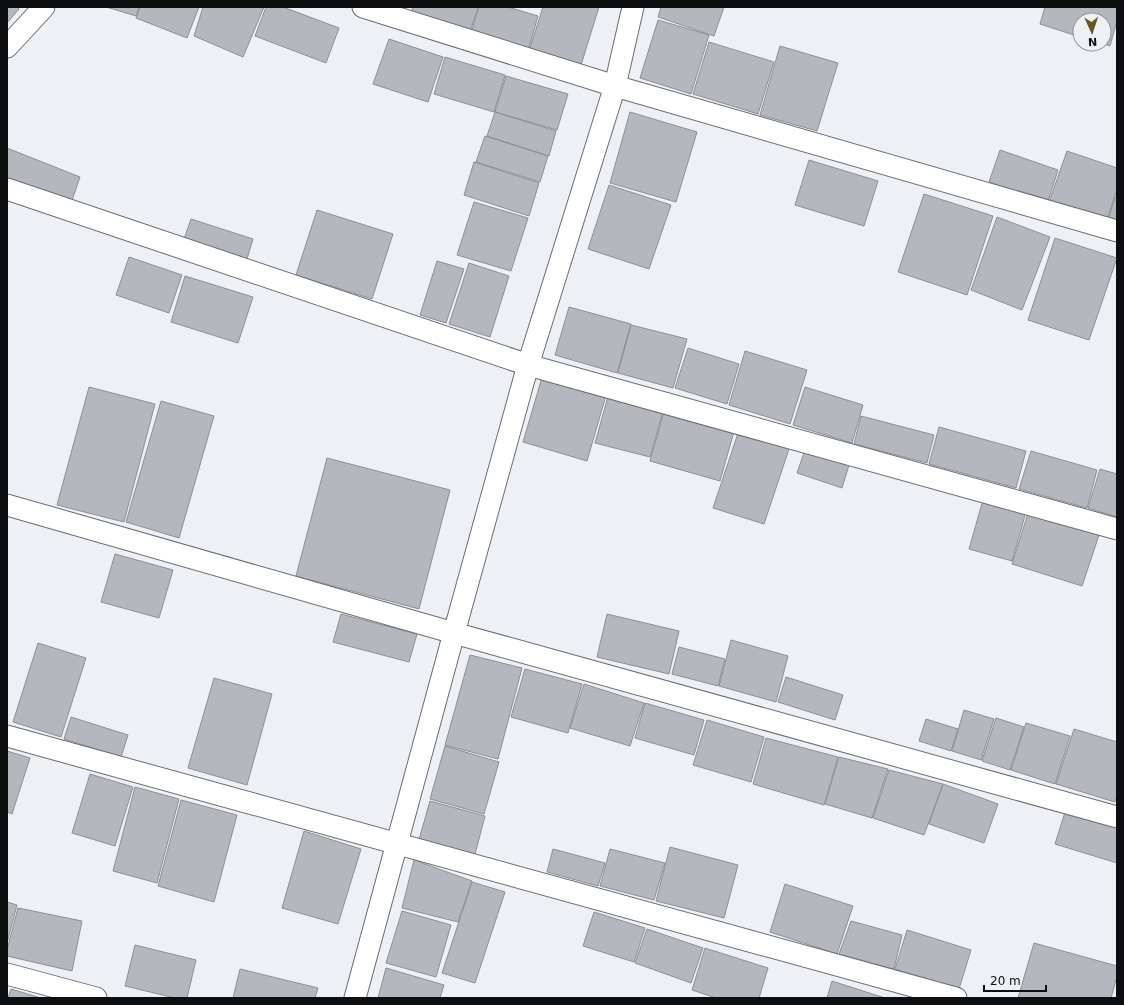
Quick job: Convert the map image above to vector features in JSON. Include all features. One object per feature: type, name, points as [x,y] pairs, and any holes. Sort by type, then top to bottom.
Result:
[{"type":"street","points":[[7,47],[44,7]]},
{"type":"street","points":[[363,7],[615,86],[1117,231]]},
{"type":"street","points":[[355,998],[528,365],[615,86],[633,7]]},
{"type":"street","points":[[7,189],[528,365],[1117,529]]},
{"type":"street","points":[[7,505],[454,633],[1117,817]]},
{"type":"street","points":[[7,736],[956,998]]},
{"type":"street","points":[[7,974],[96,998]]},
{"type":"building","points":[[7,7],[17,7],[19,9],[7,23]]},
{"type":"building","points":[[106,7],[139,7],[136,16]]},
{"type":"building","points":[[140,7],[199,7],[187,38],[136,18]]},
{"type":"building","points":[[203,7],[264,7],[243,57],[194,36]]},
{"type":"building","points":[[266,7],[283,7],[339,28],[326,63],[255,36]]},
{"type":"building","points":[[413,7],[478,7],[470,32],[411,13]]},
{"type":"building","points":[[479,7],[508,7],[538,16],[528,51],[471,33]]},
{"type":"building","points":[[543,7],[599,7],[581,65],[529,51]]},
{"type":"building","points":[[661,7],[724,7],[714,36],[658,17]]},
{"type":"building","points":[[1045,7],[1117,7],[1117,21],[1112,39],[1112,12],[1072,12],[1072,34],[1040,24]]},
{"type":"building","points":[[658,20],[709,35],[691,94],[640,78]]},
{"type":"building","points":[[389,39],[443,57],[428,102],[373,84]]},
{"type":"building","points":[[709,42],[774,62],[758,114],[693,94]]},
{"type":"building","points":[[780,46],[838,63],[817,131],[760,115]]},
{"type":"building","points":[[445,57],[505,75],[494,112],[434,94]]},
{"type":"building","points":[[506,76],[568,94],[557,130],[495,112]]},
{"type":"building","points":[[495,112],[556,131],[549,156],[487,136]]},
{"type":"building","points":[[630,112],[697,132],[676,202],[610,183]]},
{"type":"building","points":[[485,136],[548,156],[540,182],[476,162]]},
{"type":"building","points":[[7,148],[80,177],[69,209],[7,189]]},
{"type":"building","points":[[1000,150],[1058,170],[1048,201],[989,182]]},
{"type":"building","points":[[1067,151],[1117,168],[1117,190],[1107,219],[1049,202]]},
{"type":"building","points":[[809,160],[878,181],[864,226],[795,205]]},
{"type":"building","points":[[474,162],[539,183],[529,216],[464,195]]},
{"type":"building","points":[[609,185],[671,205],[649,269],[588,249]]},
{"type":"building","points":[[924,194],[993,216],[967,295],[898,272]]},
{"type":"building","points":[[1115,197],[1117,198],[1117,222],[1108,220]]},
{"type":"building","points":[[474,202],[528,218],[511,271],[457,255]]},
{"type":"building","points":[[317,210],[393,234],[372,299],[296,275]]},
{"type":"building","points":[[997,217],[1050,237],[1022,310],[971,290]]},
{"type":"building","points":[[191,219],[253,239],[247,259],[184,239]]},
{"type":"building","points":[[1055,238],[1117,258],[1089,340],[1028,320]]},
{"type":"building","points":[[129,257],[182,275],[169,313],[116,295]]},
{"type":"building","points":[[437,261],[464,269],[446,323],[420,315]]},
{"type":"building","points":[[469,263],[509,276],[490,337],[449,324]]},
{"type":"building","points":[[185,276],[253,297],[238,343],[171,322]]},
{"type":"building","points":[[569,307],[631,324],[617,373],[555,355]]},
{"type":"building","points":[[631,325],[687,339],[673,388],[618,373]]},
{"type":"building","points":[[688,348],[739,364],[727,404],[675,388]]},
{"type":"building","points":[[745,351],[807,370],[790,424],[729,405]]},
{"type":"building","points":[[543,374],[607,392],[587,461],[523,442]]},
{"type":"building","points":[[89,387],[155,404],[124,522],[57,505]]},
{"type":"building","points":[[805,387],[863,405],[852,443],[793,425]]},
{"type":"building","points":[[609,393],[664,408],[650,457],[595,443]]},
{"type":"building","points":[[161,401],[214,416],[179,538],[126,522]]},
{"type":"building","points":[[665,408],[735,428],[720,481],[650,461]]},
{"type":"building","points":[[861,416],[934,435],[927,463],[854,444]]},
{"type":"building","points":[[939,427],[1026,451],[1016,488],[929,464]]},
{"type":"building","points":[[739,430],[790,446],[764,524],[713,508]]},
{"type":"building","points":[[805,450],[849,465],[842,488],[797,473]]},
{"type":"building","points":[[1031,451],[1097,470],[1087,508],[1019,489]]},
{"type":"building","points":[[327,458],[450,490],[419,609],[296,576]]},
{"type":"building","points":[[1100,469],[1117,474],[1117,517],[1088,508]]},
{"type":"building","points":[[983,500],[1026,512],[1012,561],[969,549]]},
{"type":"building","points":[[1028,513],[1099,535],[1082,586],[1012,564]]},
{"type":"building","points":[[115,554],[173,570],[159,618],[101,602]]},
{"type":"building","points":[[341,614],[417,634],[409,662],[333,642]]},
{"type":"building","points":[[607,614],[679,631],[669,674],[597,657]]},
{"type":"building","points":[[731,640],[788,656],[776,702],[719,686]]},
{"type":"building","points":[[38,643],[86,658],[61,737],[13,722]]},
{"type":"building","points":[[679,647],[725,659],[718,686],[672,674]]},
{"type":"building","points":[[470,655],[522,668],[498,759],[445,745]]},
{"type":"building","points":[[525,669],[582,684],[568,733],[511,717]]},
{"type":"building","points":[[786,677],[843,695],[835,720],[778,702]]},
{"type":"building","points":[[214,678],[272,694],[247,785],[188,768]]},
{"type":"building","points":[[584,684],[644,703],[630,746],[570,728]]},
{"type":"building","points":[[645,703],[704,720],[694,755],[635,738]]},
{"type":"building","points":[[964,710],[994,719],[981,760],[952,751]]},
{"type":"building","points":[[71,717],[128,735],[121,757],[64,739]]},
{"type":"building","points":[[996,718],[1024,727],[1010,770],[982,761]]},
{"type":"building","points":[[926,719],[958,729],[951,751],[919,741]]},
{"type":"building","points":[[707,720],[764,737],[751,782],[693,765]]},
{"type":"building","points":[[1026,723],[1070,736],[1055,784],[1011,770]]},
{"type":"building","points":[[1074,729],[1117,742],[1117,795],[1115,802],[1056,784]]},
{"type":"building","points":[[766,738],[838,757],[824,805],[753,784]]},
{"type":"building","points":[[445,746],[499,762],[484,814],[430,799]]},
{"type":"building","points":[[7,751],[30,758],[12,814],[7,812]]},
{"type":"building","points":[[839,757],[888,769],[872,818],[825,804]]},
{"type":"building","points":[[889,770],[943,784],[924,835],[873,818]]},
{"type":"building","points":[[90,774],[133,787],[115,846],[72,833]]},
{"type":"building","points":[[943,784],[998,804],[984,843],[929,824]]},
{"type":"building","points":[[135,787],[179,799],[157,883],[113,871]]},
{"type":"building","points":[[181,800],[237,815],[214,902],[158,886]]},
{"type":"building","points":[[430,801],[485,816],[474,858],[418,843]]},
{"type":"building","points":[[1065,812],[1117,828],[1117,863],[1055,844]]},
{"type":"building","points":[[304,831],[361,849],[338,924],[282,908]]},
{"type":"building","points":[[670,847],[738,865],[724,918],[656,901]]},
{"type":"building","points":[[553,849],[605,863],[598,886],[547,872]]},
{"type":"building","points":[[610,849],[665,863],[654,900],[600,886]]},
{"type":"building","points":[[414,860],[472,881],[458,922],[402,908]]},
{"type":"building","points":[[472,882],[505,892],[475,983],[442,973]]},
{"type":"building","points":[[785,884],[853,906],[837,954],[770,932]]},
{"type":"building","points":[[7,902],[17,905],[7,943]]},
{"type":"building","points":[[18,908],[82,921],[72,971],[7,956],[7,950]]},
{"type":"building","points":[[402,911],[451,925],[436,977],[386,963]]},
{"type":"building","points":[[594,912],[645,928],[634,962],[583,946]]},
{"type":"building","points":[[851,921],[902,935],[894,969],[839,954]]},
{"type":"building","points":[[647,929],[703,948],[691,983],[635,963]]},
{"type":"building","points":[[907,930],[971,950],[959,989],[895,969]]},
{"type":"building","points":[[1034,943],[1117,966],[1117,976],[1111,998],[1018,998]]},
{"type":"building","points":[[135,945],[196,960],[187,998],[175,998],[125,986]]},
{"type":"building","points":[[705,948],[768,968],[759,998],[716,998],[692,990]]},
{"type":"building","points":[[386,968],[444,985],[440,998],[378,998]]},
{"type":"building","points":[[240,969],[318,988],[315,998],[233,998]]},
{"type":"building","points":[[832,981],[885,998],[827,998]]},
{"type":"building","points":[[11,989],[41,998],[8,998]]}]
